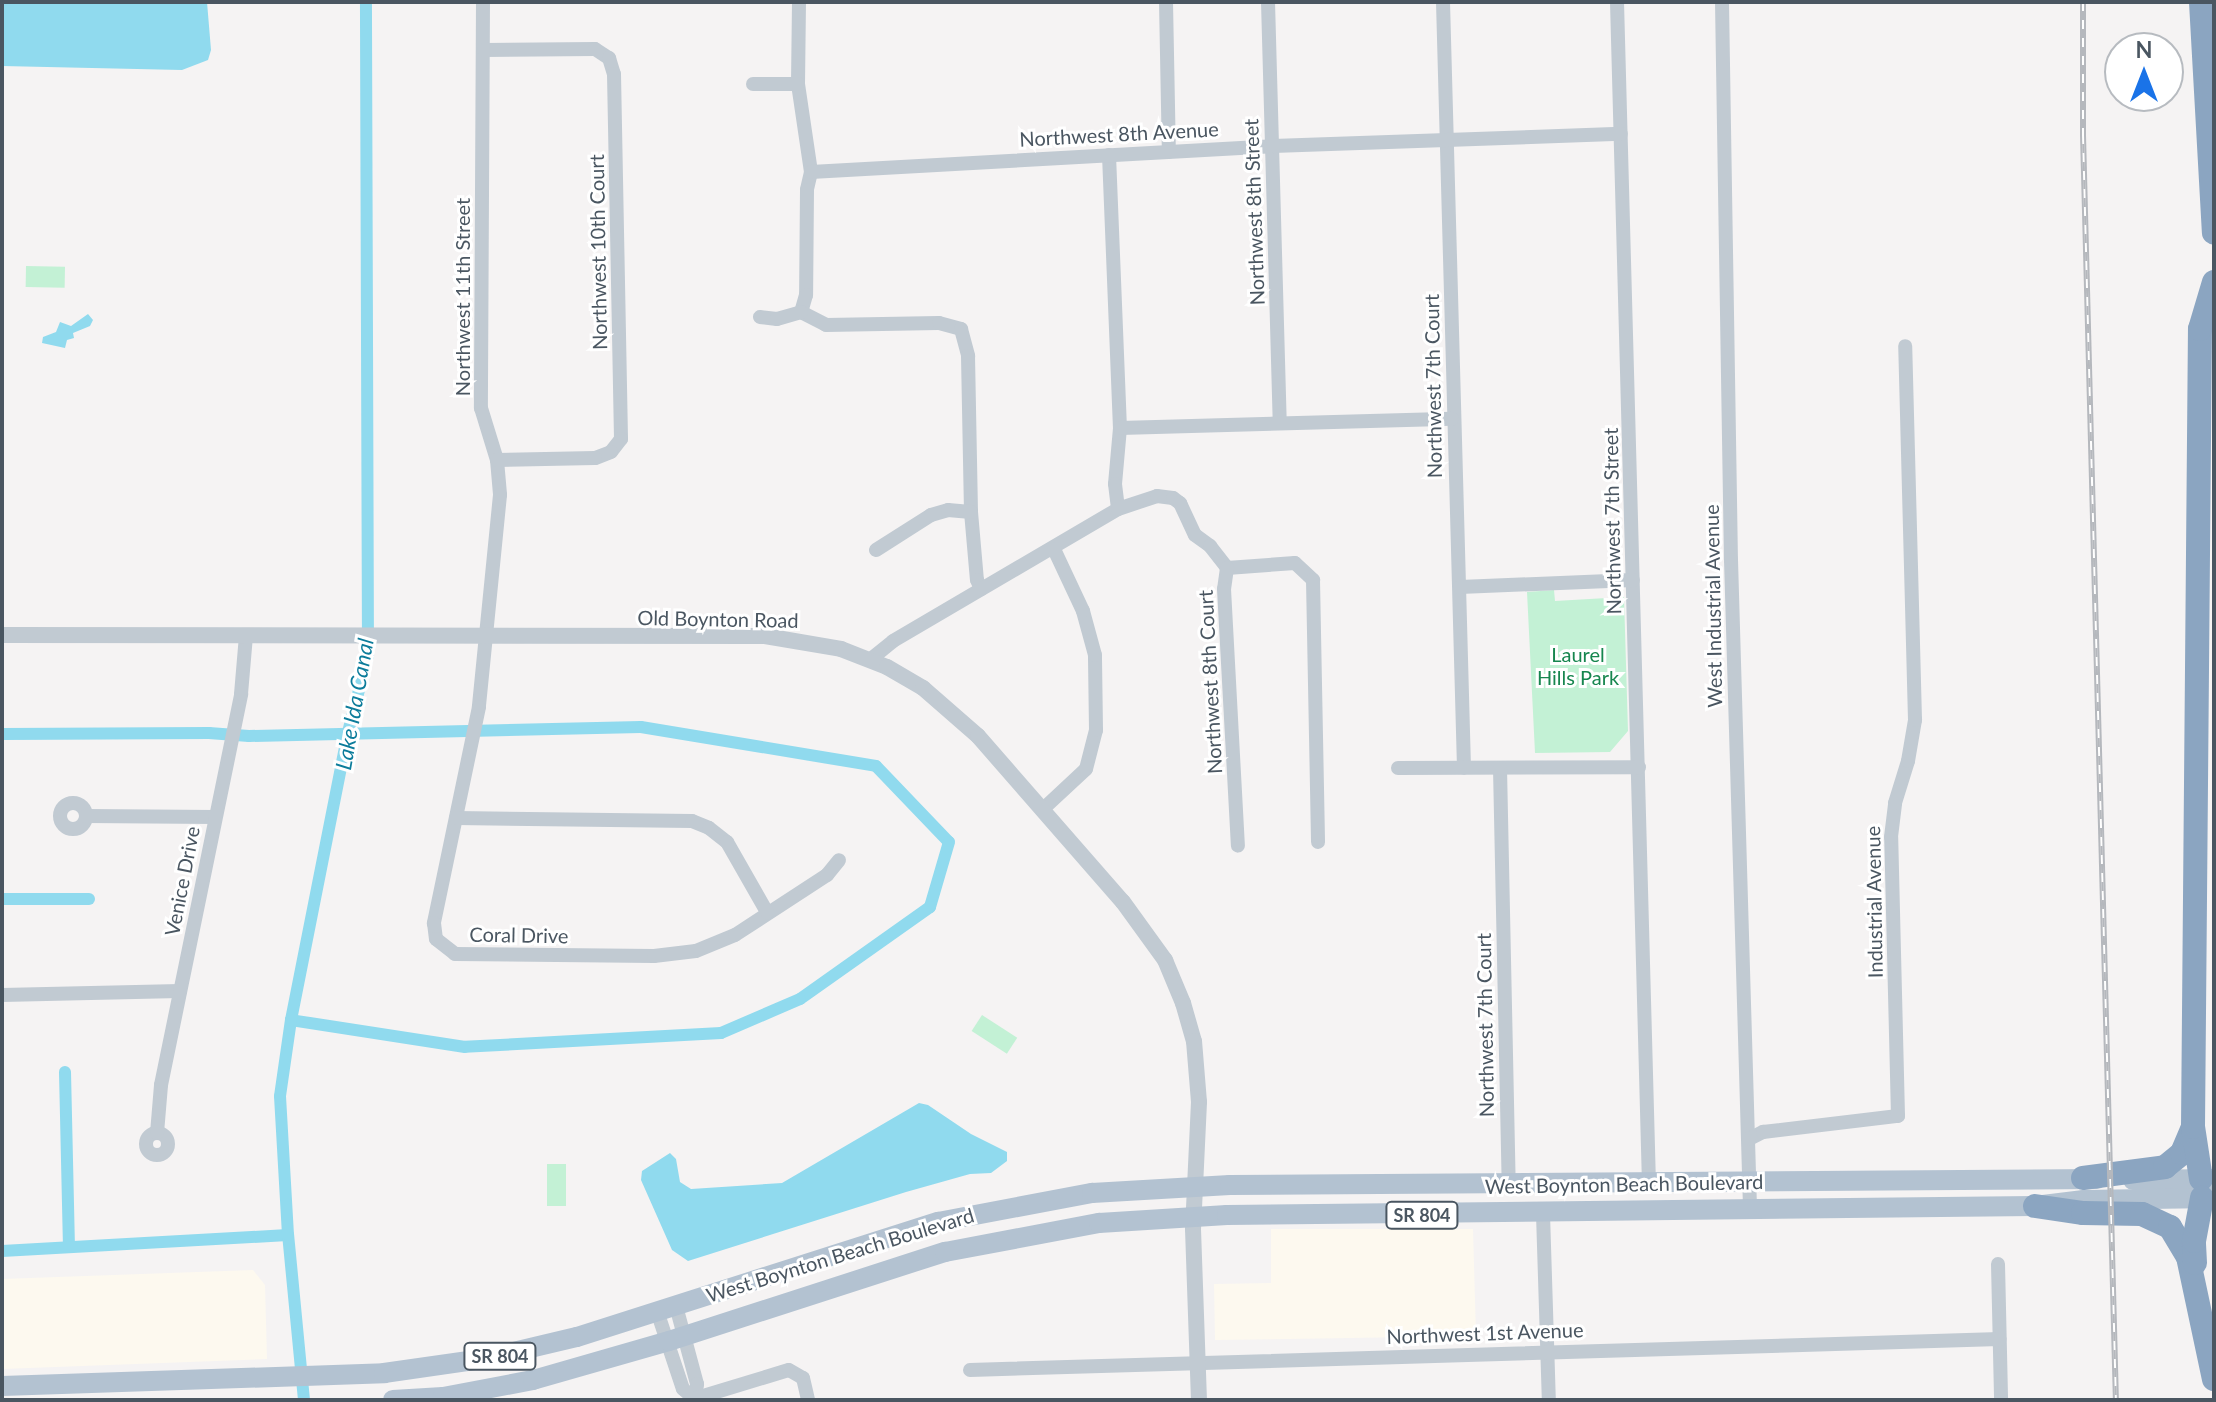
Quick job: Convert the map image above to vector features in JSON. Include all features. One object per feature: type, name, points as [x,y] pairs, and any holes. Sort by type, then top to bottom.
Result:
[{"type":"highway","points":[[2201,2],[2214,233]]},
{"type":"highway","points":[[2200,1306],[2194,1241],[2208,1188],[2193,1127],[2200,329],[2214,282]]},
{"type":"highway","points":[[2035,1206],[2083,1213],[2131,1191],[2182,1153],[2193,1127]]},
{"type":"highway","points":[[2083,1178],[2131,1191],[2181,1240],[2200,1306],[2214,1379]]},
{"type":"main road","name":"West Boynton Beach Boulevard","points":[[2,1386],[384,1373],[488,1358],[577,1337],[890,1236],[989,1210],[1092,1193],[1196,1186],[2083,1178]]},
{"type":"main road","points":[[1434,1215],[1446,1201],[1455,1197],[1554,1195],[1586,1184]]},
{"type":"main road","points":[[2131,1191],[2208,1188]]},
{"type":"main road","name":"West Boynton Beach Boulevard","points":[[393,1400],[495,1388],[677,1338],[897,1266],[983,1242],[1086,1224],[1194,1216],[2035,1206]]},
{"type":"street","name":"Northwest 11th Street","points":[[483,2],[481,408],[497,460],[500,495],[485,636]]},
{"type":"street","points":[[799,2],[798,84],[811,172],[807,190],[806,295],[801,312]]},
{"type":"street","points":[[1166,2],[1169,152]]},
{"type":"street","name":"Northwest 8th Street","points":[[1268,2],[1280,421]]},
{"type":"street","name":"Northwest 7th Court","points":[[1443,2],[1452,419],[1464,768]]},
{"type":"street","name":"Northwest 7th Street","points":[[1617,2],[1649,1184]]},
{"type":"street","name":"West Industrial Avenue","points":[[1722,2],[1731,560],[1750,1209]]},
{"type":"street","name":"Northwest 10th Court","points":[[484,50],[595,49],[609,58],[614,74],[622,431],[617,446],[595,458],[497,460]]},
{"type":"street","points":[[753,84],[798,84]]},
{"type":"street","name":"Northwest 8th Avenue","points":[[811,172],[1273,146],[1621,134]]},
{"type":"street","points":[[1109,155],[1120,428],[1115,484],[1118,509]]},
{"type":"street","points":[[760,317],[777,319],[801,312],[826,325],[939,323],[962,331],[968,356],[971,512],[977,580],[981,589]]},
{"type":"street","name":"Industrial Avenue","points":[[1749,1139],[1763,1132],[1898,1116],[1891,837],[1895,803],[1910,751],[1915,720],[1905,346]]},
{"type":"street","points":[[1120,428],[1280,421],[1452,419]]},
{"type":"street","name":"Northwest 8th Court","points":[[871,659],[893,641],[1118,509],[1157,496],[1173,498],[1180,503],[1195,535],[1210,546],[1227,568],[1224,589],[1238,846]]},
{"type":"street","points":[[876,550],[931,515],[948,510],[971,512]]},
{"type":"street","points":[[1042,810],[1086,769],[1096,730],[1095,655],[1083,611],[1054,549]]},
{"type":"street","points":[[1227,568],[1295,563],[1313,580],[1318,842]]},
{"type":"street","points":[[1460,587],[1633,580]]},
{"type":"street","name":"Old Boynton Road","points":[[2,635],[765,636],[821,643],[871,659],[923,688],[961,718],[1138,920],[1174,980],[1189,1020],[1198,1066],[1196,1186]]},
{"type":"street","name":"Venice Drive","points":[[157,1133],[161,1085],[237,715],[246,636]]},
{"type":"street","name":"Coral Drive","points":[[485,636],[479,707],[434,931],[441,947],[455,954],[675,955],[716,945],[827,875],[839,860]]},
{"type":"street","points":[[1398,768],[1639,767]]},
{"type":"street","name":"Northwest 7th Court","points":[[1500,768],[1509,1185]]},
{"type":"street","points":[[86,816],[215,817]]},
{"type":"street","points":[[456,818],[479,821],[692,821],[709,828],[727,842],[767,912]]},
{"type":"street","points":[[2,995],[180,991]]},
{"type":"street","points":[[1196,1186],[1194,1216],[1199,1400]]},
{"type":"street","points":[[1543,1214],[1549,1400]]},
{"type":"street","points":[[1998,1264],[2001,1400]]},
{"type":"street","points":[[667,1309],[697,1384],[693,1400]]},
{"type":"street","name":"Northwest 1st Avenue","points":[[970,1370],[2000,1339]]},
{"type":"street","points":[[693,1400],[789,1370],[803,1378],[808,1400]]},
{"type":"shaded area","points":[[1271,1229],[1473,1229],[1476,1336],[1215,1340],[1214,1284],[1271,1283]]},
{"type":"shaded area","points":[[253,1270],[265,1285],[267,1359],[2,1369],[2,1279]]},
{"type":"green space","points":[[26,266],[65,267],[65,288],[26,287]]},
{"type":"green space","name":"Laurel Hills Park","points":[[1554,590],[1555,601],[1624,597],[1628,731],[1610,752],[1535,753],[1527,592]]},
{"type":"green space","points":[[982,1015],[1017,1038],[1007,1054],[972,1031]]},
{"type":"green space","points":[[547,1164],[566,1164],[566,1206],[547,1206]]},
{"type":"water","points":[[2,2],[207,2],[211,50],[208,60],[182,70],[2,66]]},
{"type":"water","points":[[88,314],[93,320],[90,326],[73,333],[74,338],[67,340],[65,348],[42,343],[43,337],[56,332],[60,322],[71,326]]},
{"type":"water","points":[[919,1103],[928,1105],[971,1134],[1007,1152],[1007,1161],[991,1173],[970,1174],[906,1192],[688,1261],[672,1250],[641,1180],[642,1171],[670,1153],[676,1159],[680,1182],[691,1189],[782,1183]]},
{"type":"waterway","name":"Lake Ida Canal","points":[[304,1400],[288,1235],[280,1096],[291,1020],[348,732],[368,656],[366,2]]},
{"type":"waterway","points":[[2,734],[209,733],[249,736],[641,727],[876,766],[949,842],[930,907],[800,999],[721,1033],[465,1047],[291,1020]]},
{"type":"waterway","points":[[2,899],[89,899]]},
{"type":"waterway","points":[[65,1072],[69,1247]]},
{"type":"waterway","points":[[2,1251],[288,1235]]},
{"type":"railway","points":[[2083,2],[2083,135],[2116,1400]]}]
